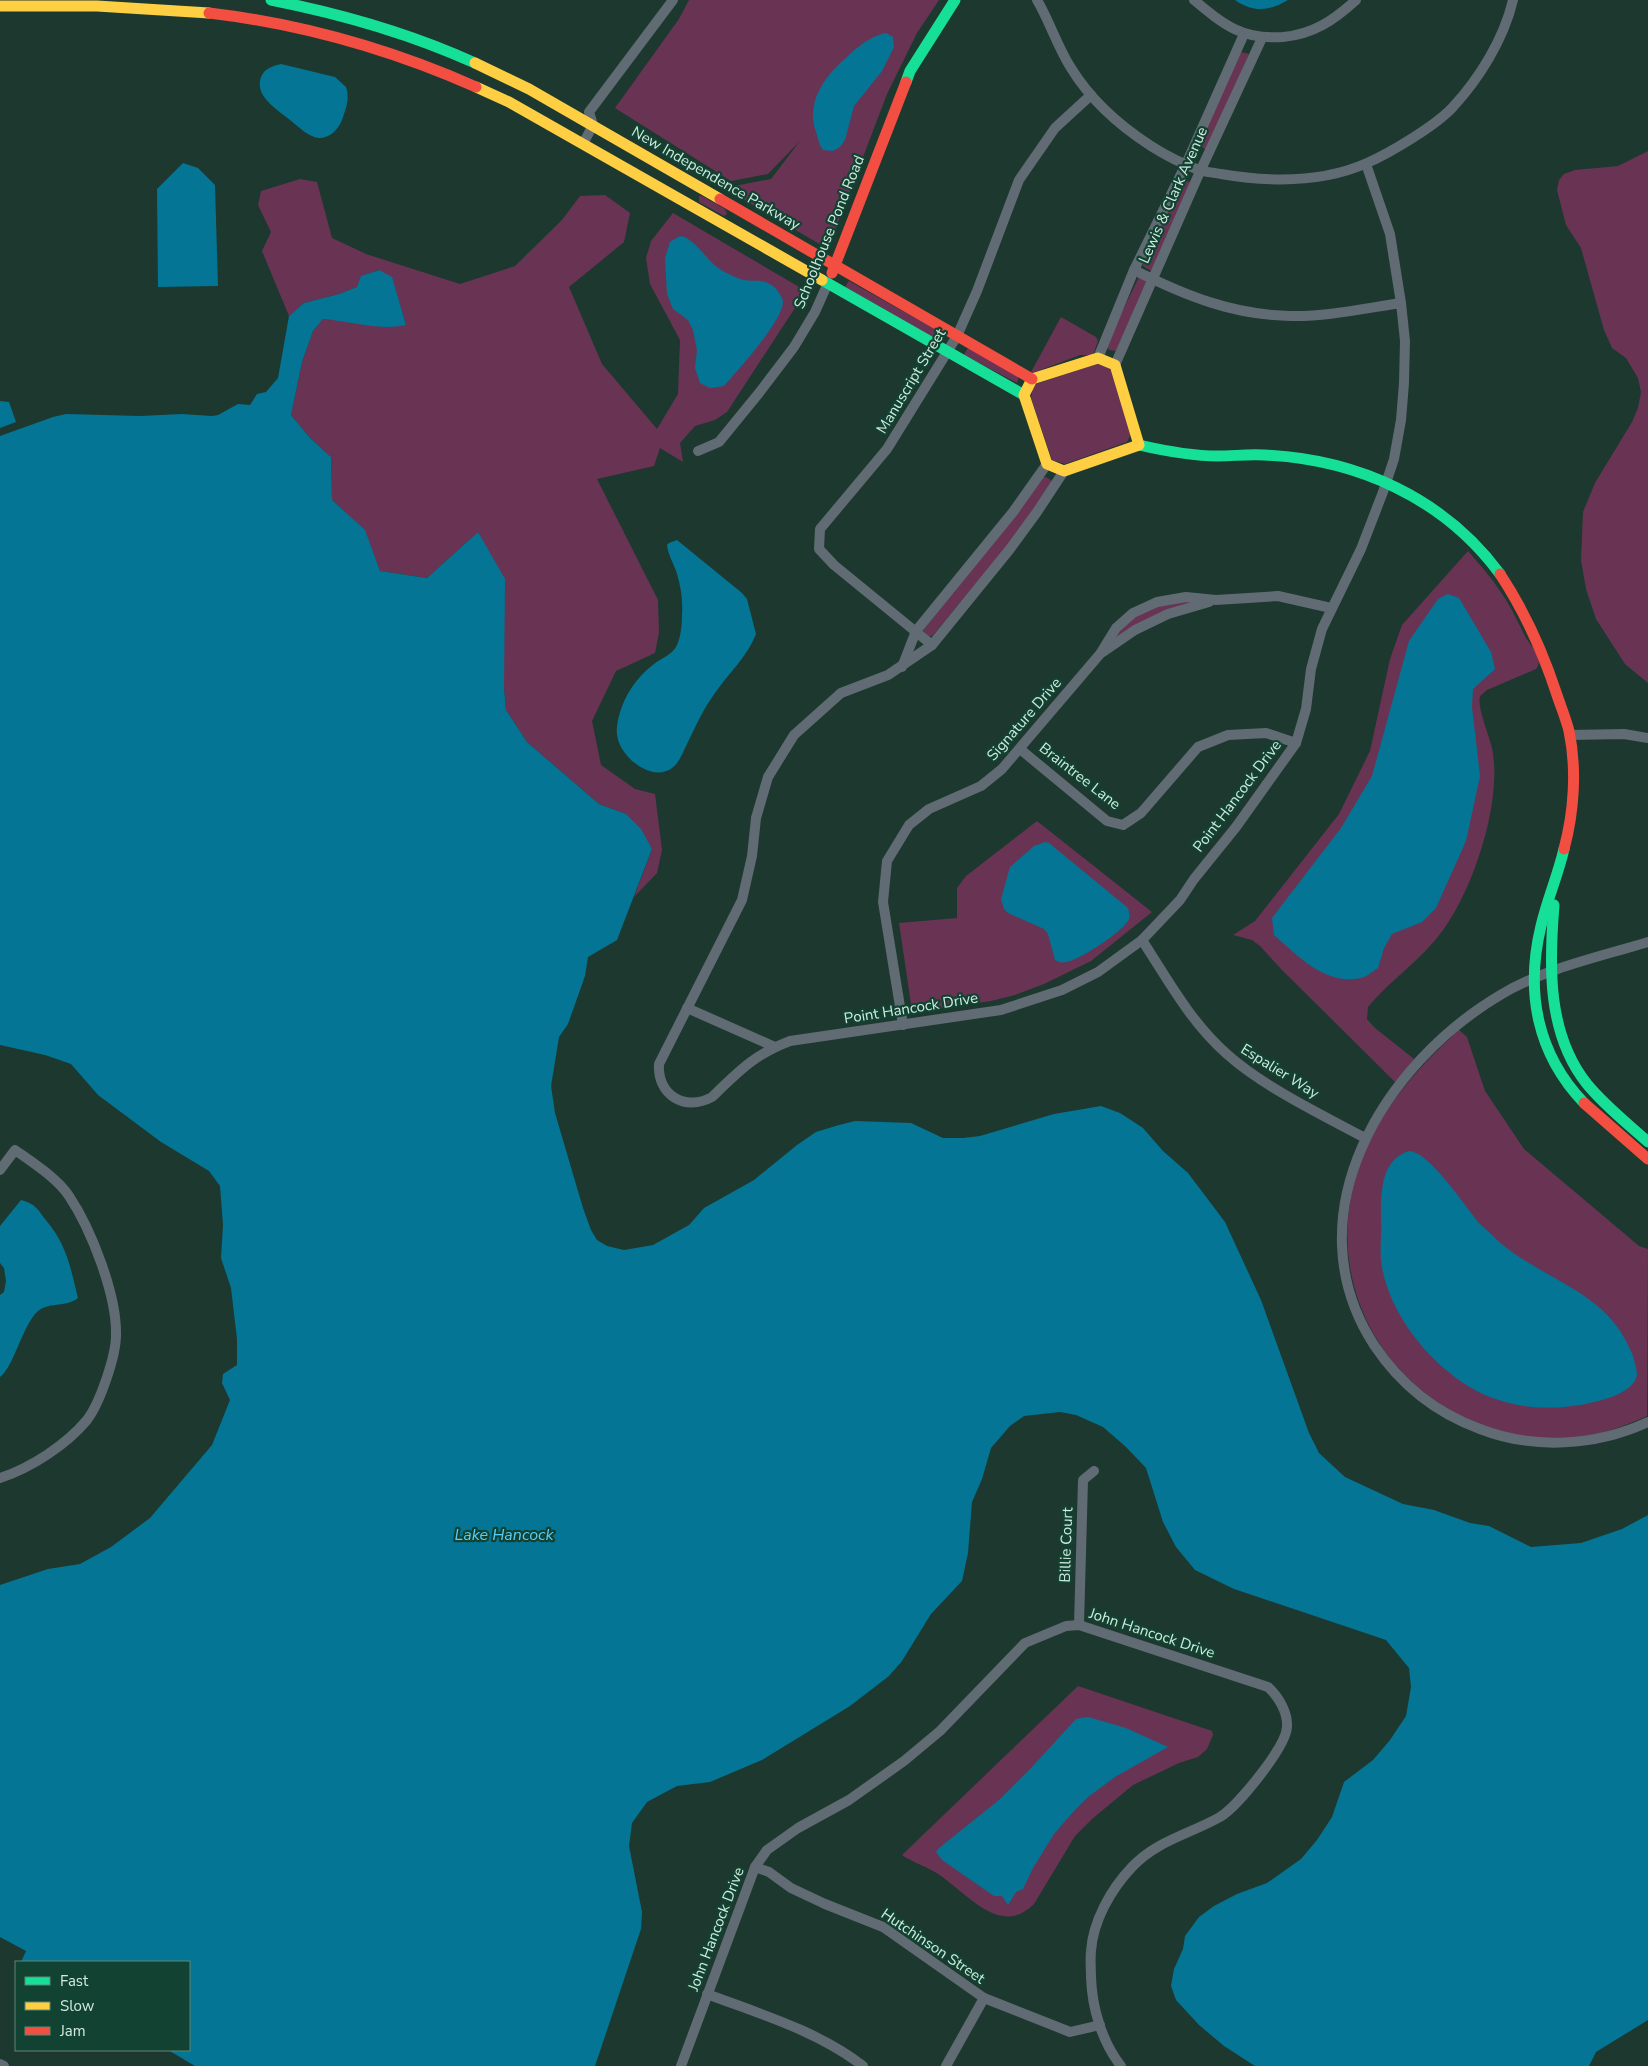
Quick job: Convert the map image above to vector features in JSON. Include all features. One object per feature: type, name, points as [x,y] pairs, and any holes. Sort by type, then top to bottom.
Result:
[{"type":"street","name":"New Independence Parkway","points":[[271,0],[330,12],[407,35],[529,88],[1032,379]]},
{"type":"street","points":[[583,144],[592,125],[590,112],[673,0]]},
{"type":"street","name":"Schoolhouse Pond Road","points":[[698,450],[719,442],[760,393],[794,347],[815,312],[910,71],[955,0]]},
{"type":"street","points":[[1037,0],[1071,68],[1091,95],[1125,128],[1153,147],[1200,170],[1244,178],[1278,179],[1325,176],[1366,164],[1412,138],[1451,108],[1481,69],[1501,36],[1513,0]]},
{"type":"street","points":[[1194,0],[1217,19],[1244,34],[1262,38],[1299,36],[1318,29],[1335,19],[1356,0]]},
{"type":"street","points":[[0,6],[182,8],[243,16],[324,33],[382,49],[454,77],[509,102],[1024,395],[1047,464],[1064,471],[1139,445],[1171,453],[1212,456],[1267,454],[1298,457],[1323,462],[1386,483],[1442,515],[1467,537],[1498,572],[1518,601],[1550,670],[1570,736],[1574,782],[1568,832],[1541,925],[1536,951],[1535,978],[1540,1029],[1555,1064],[1567,1085],[1597,1117],[1648,1160]]},
{"type":"street","name":"Lewis & Clark Avenue","points":[[1098,358],[1134,270],[1186,164],[1244,34]]},
{"type":"street","name":"Lewis & Clark Avenue","points":[[1114,365],[1200,170],[1262,38]]},
{"type":"street","name":"Manuscript Street","points":[[932,645],[834,565],[820,549],[820,530],[887,449],[957,336],[977,291],[1019,180],[1055,128],[1091,95]]},
{"type":"street","name":"Point Hancock Drive","points":[[1064,471],[1016,541],[932,645],[902,667],[841,694],[794,736],[784,752],[768,778],[756,818],[752,856],[742,900],[659,1064],[659,1073],[663,1086],[674,1098],[691,1103],[705,1100],[752,1060],[775,1046],[806,1038],[1001,1010],[1043,998],[1075,984],[1098,972],[1142,940],[1180,900],[1194,879],[1236,828],[1296,743],[1306,709],[1311,669],[1322,630],[1361,549],[1394,459],[1401,420],[1405,341],[1390,234],[1366,164]]},
{"type":"street","points":[[1134,270],[1215,306],[1247,313],[1292,316],[1401,304]]},
{"type":"street","points":[[1024,395],[1032,379],[1098,358],[1114,365],[1139,445]]},
{"type":"street","points":[[902,667],[916,631],[1013,512],[1047,464]]},
{"type":"street","name":"Signature Drive","points":[[903,1024],[883,902],[887,861],[909,825],[929,809],[981,786],[1002,769],[1100,654],[1116,628],[1133,613],[1157,602],[1186,597],[1216,600],[1278,596],[1331,608]]},
{"type":"street","name":"Signature Drive","points":[[1100,654],[1135,630],[1168,614],[1216,600]]},
{"type":"street","name":"Braintree Lane","points":[[1020,749],[1107,820],[1123,825],[1141,812],[1198,747],[1228,735],[1266,733],[1296,743]]},
{"type":"street","points":[[1570,736],[1624,734],[1648,738]]},
{"type":"street","points":[[1556,876],[1552,918],[1551,971],[1556,1018],[1580,1076],[1598,1097],[1648,1142]]},
{"type":"street","name":"Espalier Way","points":[[1142,940],[1187,1011],[1228,1056],[1271,1086],[1365,1138]]},
{"type":"street","points":[[1648,942],[1551,971],[1502,993],[1446,1034],[1420,1059],[1365,1138],[1348,1184],[1343,1207],[1342,1236],[1344,1261],[1356,1313],[1381,1356],[1399,1377],[1438,1409],[1463,1423],[1511,1439],[1555,1444],[1578,1442],[1623,1432],[1648,1422]]},
{"type":"street","points":[[688,1008],[775,1046]]},
{"type":"street","points":[[0,1170],[15,1150],[38,1166],[68,1195],[90,1236],[111,1291],[116,1335],[108,1377],[88,1419],[51,1453],[0,1478]]},
{"type":"street","name":"Billie Court","points":[[1079,1625],[1083,1480],[1094,1471]]},
{"type":"street","name":"John Hancock Drive","points":[[681,2066],[755,1867],[767,1850],[798,1828],[849,1800],[904,1761],[940,1731],[1025,1643],[1066,1626],[1079,1625],[1268,1687],[1277,1696],[1284,1710],[1287,1726],[1283,1742],[1243,1797],[1222,1816],[1158,1845],[1132,1867],[1112,1893],[1095,1927],[1091,1951],[1092,1988],[1100,2025],[1111,2053],[1121,2066]]},
{"type":"street","name":"Hutchinson Street","points":[[755,1867],[769,1872],[791,1888],[883,1927],[984,1998],[1070,2032],[1100,2025]]},
{"type":"street","points":[[707,1994],[793,2026],[833,2046],[863,2066]]},
{"type":"street","points":[[946,2066],[984,1998]]},
{"type":"street","points":[[0,2064],[4,2066]]},
{"type":"shaded area","points":[[689,0],[939,0],[917,33],[887,94],[828,249],[724,188],[771,179],[800,141],[768,174],[731,181],[615,108],[679,19]]},
{"type":"shaded area","points":[[1241,52],[1249,54],[1206,150],[1199,145]]},
{"type":"shaded area","points":[[1648,151],[1648,683],[1625,664],[1596,619],[1586,589],[1581,560],[1583,512],[1595,483],[1632,422],[1638,408],[1641,392],[1638,378],[1626,358],[1612,348],[1604,330],[1581,248],[1566,225],[1557,190],[1559,180],[1564,174],[1575,170],[1618,166]]},
{"type":"shaded area","points":[[300,179],[317,182],[332,238],[366,254],[460,284],[515,266],[562,220],[580,196],[605,195],[630,213],[624,242],[569,287],[602,364],[657,429],[678,394],[680,340],[650,284],[646,258],[651,241],[673,213],[806,291],[727,412],[715,420],[695,426],[680,443],[683,462],[660,448],[654,466],[597,479],[658,600],[659,632],[655,653],[616,671],[592,721],[601,765],[635,789],[655,794],[662,850],[657,873],[634,897],[652,849],[626,814],[599,804],[527,742],[506,710],[478,532],[427,578],[380,571],[364,530],[332,500],[331,457],[310,438],[291,415],[302,362],[313,331],[323,319],[406,325],[392,279],[378,270],[362,276],[357,287],[304,303],[289,316],[262,251],[271,232],[258,205],[261,191]]},
{"type":"shaded area","points":[[1183,180],[1191,182],[1151,271],[1143,266],[1143,263]]},
{"type":"shaded area","points":[[699,196],[725,209],[727,214],[724,216],[699,202]]},
{"type":"shaded area","points":[[1139,277],[1148,281],[1116,351],[1109,350],[1106,345]]},
{"type":"shaded area","points":[[849,281],[940,332],[936,339],[845,287]]},
{"type":"shaded area","points":[[1061,317],[1096,337],[1098,341],[1093,355],[1080,355],[1030,374]]},
{"type":"shaded area","points":[[968,348],[1019,376],[1017,383],[964,355]]},
{"type":"shaded area","points":[[1097,364],[1110,368],[1131,434],[1127,442],[1065,464],[1052,460],[1031,398],[1032,390],[1036,384]]},
{"type":"shaded area","points":[[1042,477],[1052,481],[1027,522],[933,635],[929,637],[923,631]]},
{"type":"shaded area","points":[[1468,551],[1506,599],[1539,660],[1536,669],[1487,690],[1480,696],[1482,714],[1493,752],[1494,778],[1488,824],[1474,869],[1465,891],[1443,931],[1423,954],[1368,1007],[1367,1019],[1375,1028],[1414,1059],[1395,1082],[1260,946],[1252,940],[1233,935],[1255,921],[1339,814],[1370,751],[1390,659],[1402,625]]},
{"type":"shaded area","points":[[1195,601],[1110,645],[1126,624],[1151,608],[1168,603]]},
{"type":"shaded area","points":[[1037,821],[1152,912],[1091,961],[1044,984],[1015,995],[991,1001],[921,1011],[916,1010],[911,1004],[899,923],[957,918],[957,888],[966,876]]},
{"type":"shaded area","points":[[1459,1030],[1467,1037],[1485,1091],[1524,1149],[1639,1246],[1648,1249],[1647,1416],[1599,1434],[1573,1438],[1548,1439],[1499,1431],[1455,1413],[1417,1386],[1386,1353],[1364,1314],[1350,1270],[1348,1222],[1357,1173],[1364,1152],[1385,1113],[1412,1077]]},
{"type":"shaded area","points":[[1078,1686],[1212,1731],[1213,1735],[1207,1749],[1198,1757],[1179,1763],[1133,1785],[1092,1819],[1075,1836],[1034,1904],[1021,1914],[1007,1916],[994,1914],[933,1871],[902,1855]]},
{"type":"water","points":[[1235,0],[1288,0],[1268,8],[1255,9]]},
{"type":"water","points":[[886,33],[893,37],[894,47],[882,71],[854,106],[845,140],[840,147],[833,151],[823,150],[820,146],[813,120],[813,109],[820,89],[841,62],[857,48],[871,39]]},
{"type":"water","points":[[281,64],[335,77],[346,87],[348,100],[340,124],[333,133],[323,138],[311,136],[267,101],[260,89],[262,75],[268,69]]},
{"type":"water","points":[[183,163],[198,168],[215,185],[218,286],[158,287],[157,189]]},
{"type":"water","points":[[680,236],[691,241],[723,271],[748,281],[762,281],[769,284],[776,289],[783,300],[781,311],[768,333],[724,386],[710,388],[700,383],[695,368],[697,350],[693,330],[688,320],[673,309],[667,294],[665,258],[670,242]]},
{"type":"water","name":"Lake Hancock","points":[[379,270],[392,277],[406,325],[385,327],[323,319],[313,331],[302,362],[291,415],[310,438],[331,457],[332,500],[365,530],[380,571],[427,578],[478,532],[505,579],[504,688],[506,710],[527,742],[599,804],[626,814],[641,829],[652,849],[617,940],[588,957],[585,976],[568,1024],[559,1037],[551,1086],[555,1113],[583,1208],[597,1240],[607,1246],[624,1250],[653,1245],[689,1225],[704,1208],[754,1180],[816,1132],[839,1125],[855,1121],[911,1123],[943,1138],[963,1138],[980,1136],[1054,1114],[1101,1106],[1120,1113],[1143,1128],[1163,1151],[1188,1173],[1225,1222],[1261,1300],[1309,1433],[1319,1453],[1345,1477],[1403,1504],[1434,1510],[1470,1523],[1489,1526],[1531,1547],[1581,1543],[1622,1529],[1648,1515],[1648,2020],[1596,2052],[1589,2066],[1255,2066],[1224,2046],[1199,2025],[1176,2000],[1171,1986],[1174,1969],[1183,1949],[1185,1936],[1199,1917],[1214,1906],[1237,1894],[1267,1883],[1301,1859],[1317,1840],[1332,1817],[1344,1782],[1373,1760],[1390,1740],[1406,1716],[1411,1687],[1409,1668],[1386,1640],[1234,1589],[1195,1570],[1176,1547],[1163,1522],[1146,1468],[1103,1427],[1076,1415],[1060,1412],[1024,1416],[1010,1426],[991,1448],[982,1479],[972,1502],[968,1553],[962,1581],[931,1614],[902,1661],[889,1676],[850,1706],[762,1760],[710,1782],[677,1786],[647,1802],[632,1823],[629,1846],[642,1912],[641,1929],[595,2066],[195,2066],[170,2051],[190,2051],[190,1961],[21,1961],[26,1951],[0,1937],[0,1585],[48,1569],[80,1564],[111,1547],[150,1518],[212,1445],[230,1400],[222,1383],[223,1374],[237,1365],[237,1339],[231,1288],[221,1258],[223,1225],[220,1186],[209,1171],[161,1142],[98,1095],[71,1064],[45,1055],[0,1045],[0,436],[66,414],[140,416],[182,414],[212,416],[218,415],[238,404],[250,405],[257,394],[266,392],[278,378],[289,316],[304,303],[357,287],[361,276]]},
{"type":"water","points":[[0,401],[9,402],[16,422],[0,428]]},
{"type":"water","points":[[677,540],[742,593],[747,599],[756,634],[743,657],[720,686],[699,719],[677,764],[663,772],[654,772],[644,769],[627,756],[617,737],[617,727],[621,709],[634,684],[654,664],[673,651],[678,642],[682,622],[680,584],[667,545]]},
{"type":"water","points":[[1448,594],[1459,598],[1491,652],[1495,669],[1473,689],[1472,707],[1480,776],[1466,841],[1436,908],[1422,922],[1392,934],[1384,948],[1378,968],[1370,974],[1361,978],[1336,978],[1313,967],[1274,935],[1272,918],[1341,828],[1372,776],[1409,641],[1438,599]]},
{"type":"water","points":[[1045,842],[1049,843],[1128,908],[1129,919],[1112,937],[1076,959],[1066,962],[1055,960],[1048,934],[1044,929],[1008,913],[1004,909],[1001,899],[1010,867],[1034,846]]},
{"type":"water","points":[[1409,1151],[1417,1153],[1437,1170],[1480,1224],[1497,1240],[1532,1265],[1587,1298],[1617,1326],[1633,1356],[1636,1368],[1637,1375],[1629,1388],[1613,1396],[1580,1405],[1545,1408],[1523,1406],[1501,1401],[1471,1388],[1436,1361],[1407,1326],[1396,1307],[1387,1287],[1382,1267],[1381,1199],[1384,1179],[1392,1162],[1399,1155]]},
{"type":"water","points":[[21,1200],[30,1203],[38,1209],[58,1238],[67,1256],[78,1298],[68,1303],[40,1309],[36,1313],[26,1328],[9,1365],[0,1377],[0,1295],[4,1292],[6,1281],[4,1268],[0,1263],[0,1226]]},
{"type":"water","points":[[1088,1717],[1126,1728],[1168,1747],[1115,1777],[1088,1797],[1054,1834],[1033,1868],[1023,1889],[1016,1892],[1008,1905],[1002,1896],[994,1896],[942,1860],[936,1852],[939,1848],[999,1800],[1076,1719]]},
{"type":"traffic: fast","points":[[271,0],[375,26],[425,42],[475,63]]},
{"type":"traffic: fast","points":[[906,82],[910,71],[955,0]]},
{"type":"traffic: fast","points":[[822,280],[1024,395]]},
{"type":"traffic: fast","points":[[1139,445],[1198,455],[1258,455],[1299,458],[1365,474],[1396,487],[1425,504],[1453,524],[1478,547],[1500,574]]},
{"type":"traffic: fast","points":[[1564,849],[1546,907],[1536,951],[1535,998],[1539,1021],[1555,1064],[1568,1084],[1584,1103]]},
{"type":"traffic: fast","points":[[1554,905],[1551,952],[1552,975],[1554,999],[1564,1044],[1587,1084],[1609,1107],[1648,1142]]},
{"type":"traffic: slow","points":[[0,6],[97,6],[209,13]]},
{"type":"traffic: slow","points":[[475,63],[529,89],[720,199]]},
{"type":"traffic: slow","points":[[476,87],[509,102],[822,280]]},
{"type":"traffic: slow","points":[[1098,358],[1115,365],[1139,445],[1064,471],[1047,464],[1024,395],[1032,379],[1098,358]]},
{"type":"traffic: jam","points":[[209,13],[278,24],[346,40],[411,61],[476,87]]},
{"type":"traffic: jam","points":[[832,273],[906,82]]},
{"type":"traffic: jam","points":[[720,199],[1032,379]]},
{"type":"traffic: jam","points":[[1500,574],[1525,618],[1539,648],[1552,679],[1569,731],[1574,775],[1570,820],[1564,849]]},
{"type":"traffic: jam","points":[[1584,1103],[1648,1159]]}]
